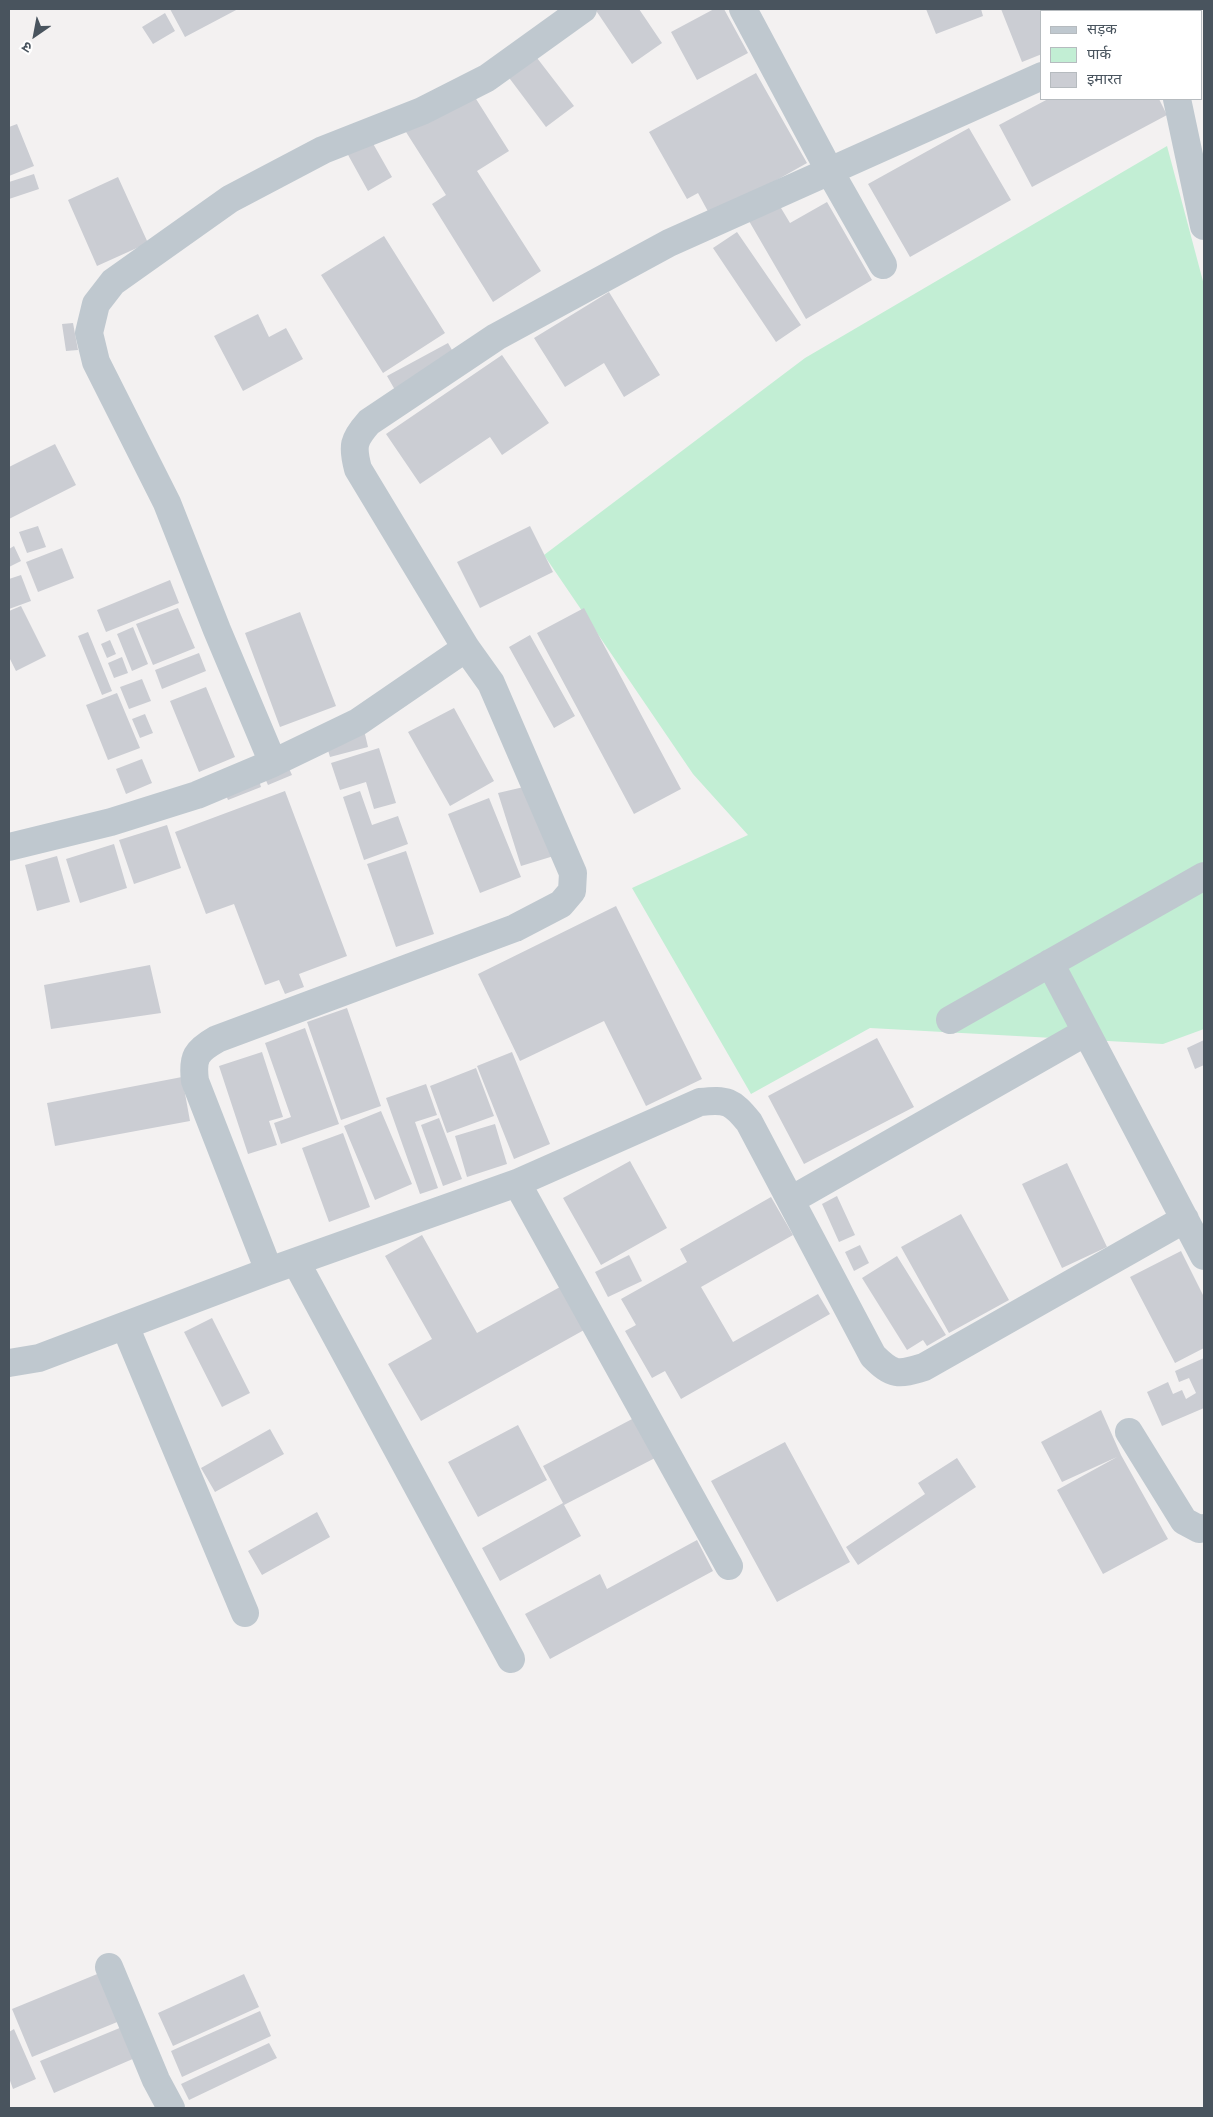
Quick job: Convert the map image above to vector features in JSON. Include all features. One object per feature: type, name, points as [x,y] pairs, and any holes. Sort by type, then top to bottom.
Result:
[{"type":"street","points":[[273,763],[217,630],[168,503],[96,362],[89,333],[96,304],[113,282],[230,198],[323,150],[422,111],[487,78],[583,9]]},
{"type":"street","points":[[743,9],[829,170],[883,265]]},
{"type":"street","points":[[269,1271],[195,1081],[193,1064],[201,1049],[217,1039],[514,928],[561,904],[572,890],[572,873],[491,683],[466,648],[358,469],[354,451],[357,435],[370,422],[496,337],[669,243],[1040,77]]},
{"type":"street","points":[[1177,100],[1204,226]]},
{"type":"street","points":[[9,847],[111,822],[197,795],[273,763],[358,722],[466,648]]},
{"type":"street","points":[[950,1020],[1204,876]]},
{"type":"street","points":[[1050,963],[1204,1256]]},
{"type":"street","points":[[791,1200],[1086,1032]]},
{"type":"street","points":[[9,1363],[39,1358],[269,1271],[517,1184],[700,1102],[723,1100],[736,1106],[749,1122],[873,1356],[887,1370],[902,1374],[924,1367],[1185,1219]]},
{"type":"street","points":[[517,1184],[729,1566]]},
{"type":"street","points":[[296,1262],[511,1659]]},
{"type":"street","points":[[125,1326],[245,1613]]},
{"type":"street","points":[[1129,1432],[1184,1521],[1199,1529],[1204,1528]]},
{"type":"street","points":[[109,1967],[156,2080],[171,2108]]},
{"type":"green space","points":[[1167,146],[1204,285],[1204,1029],[1163,1044],[870,1028],[751,1094],[632,888],[748,835],[693,774],[544,555],[805,358]]},
{"type":"building","points":[[170,9],[238,9],[185,37]]},
{"type":"building","points":[[595,9],[639,9],[662,43],[632,64]]},
{"type":"building","points":[[714,9],[724,9],[748,53],[697,80],[671,32]]},
{"type":"building","points":[[926,9],[981,9],[983,16],[936,34]]},
{"type":"building","points":[[1001,9],[1132,10],[1040,10],[1040,55],[1022,62]]},
{"type":"building","points":[[165,13],[175,31],[153,44],[142,27]]},
{"type":"building","points":[[534,54],[574,106],[546,127],[507,75]]},
{"type":"building","points":[[756,73],[807,163],[711,217],[698,193],[687,199],[649,132]]},
{"type":"building","points":[[471,91],[509,151],[477,171],[541,271],[493,302],[432,204],[446,195],[406,132]]},
{"type":"building","points":[[1046,100],[1160,100],[1167,115],[1032,187],[999,125]]},
{"type":"building","points":[[17,124],[34,166],[9,176],[9,127]]},
{"type":"building","points":[[969,128],[1011,200],[910,257],[868,184]]},
{"type":"building","points":[[371,140],[392,177],[368,191],[347,153]]},
{"type":"building","points":[[34,174],[39,189],[9,199],[9,182]]},
{"type":"building","points":[[118,177],[148,243],[97,266],[68,200]]},
{"type":"building","points":[[827,202],[872,280],[806,319],[749,221],[778,203],[790,223]]},
{"type":"building","points":[[737,232],[801,325],[776,342],[713,248]]},
{"type":"building","points":[[384,236],[445,333],[383,373],[321,275]]},
{"type":"building","points":[[609,292],[660,375],[624,397],[604,363],[565,387],[534,338]]},
{"type":"building","points":[[258,314],[269,337],[286,328],[303,359],[243,391],[214,336]]},
{"type":"building","points":[[73,323],[78,350],[66,351],[62,324]]},
{"type":"building","points":[[448,343],[456,357],[395,390],[387,376]]},
{"type":"building","points":[[502,355],[549,423],[502,455],[490,437],[420,484],[386,434]]},
{"type":"building","points":[[55,444],[76,485],[9,519],[9,467]]},
{"type":"building","points":[[38,526],[46,547],[27,553],[19,532]]},
{"type":"building","points":[[530,526],[553,572],[480,608],[457,562]]},
{"type":"building","points":[[14,546],[21,561],[9,567],[9,549]]},
{"type":"building","points":[[62,548],[74,578],[38,592],[26,562]]},
{"type":"building","points":[[21,575],[31,601],[9,609],[9,579]]},
{"type":"building","points":[[170,580],[179,603],[106,632],[97,610]]},
{"type":"building","points":[[21,606],[46,656],[16,671],[9,657],[9,611]]},
{"type":"building","points":[[178,608],[195,648],[153,665],[136,624]]},
{"type":"building","points":[[584,608],[681,789],[634,814],[537,633]]},
{"type":"building","points":[[300,612],[336,706],[280,727],[245,633]]},
{"type":"building","points":[[133,627],[148,664],[132,671],[117,634]]},
{"type":"building","points":[[88,632],[112,691],[102,695],[78,636]]},
{"type":"building","points":[[530,635],[575,716],[554,728],[509,647]]},
{"type":"building","points":[[110,640],[116,654],[107,658],[101,644]]},
{"type":"building","points":[[199,653],[206,671],[162,689],[155,670]]},
{"type":"building","points":[[122,657],[128,673],[114,678],[108,663]]},
{"type":"building","points":[[142,679],[151,701],[129,709],[120,687]]},
{"type":"building","points":[[206,687],[235,757],[199,772],[170,701]]},
{"type":"building","points":[[117,693],[140,748],[108,760],[86,705]]},
{"type":"building","points":[[454,708],[494,781],[450,806],[408,732]]},
{"type":"building","points":[[145,714],[153,733],[140,738],[132,719]]},
{"type":"building","points":[[364,730],[368,747],[330,757],[325,740]]},
{"type":"building","points":[[379,748],[396,803],[374,809],[366,782],[340,790],[331,763]]},
{"type":"building","points":[[142,759],[152,783],[126,794],[116,769]]},
{"type":"building","points":[[287,764],[292,775],[268,785],[263,774]]},
{"type":"building","points":[[257,774],[261,787],[228,800],[223,788]]},
{"type":"building","points":[[528,786],[557,855],[521,866],[498,793]]},
{"type":"building","points":[[285,791],[347,956],[299,974],[304,987],[285,994],[279,980],[265,985],[234,904],[206,914],[175,832]]},
{"type":"building","points":[[360,791],[372,825],[398,816],[408,844],[364,860],[343,797]]},
{"type":"building","points":[[489,798],[521,877],[480,893],[448,814]]},
{"type":"building","points":[[167,825],[181,868],[134,884],[119,840]]},
{"type":"building","points":[[114,844],[127,888],[80,903],[66,859]]},
{"type":"building","points":[[406,851],[434,934],[396,947],[367,864]]},
{"type":"building","points":[[57,856],[70,902],[37,911],[25,865]]},
{"type":"building","points":[[616,906],[702,1079],[646,1106],[604,1021],[520,1061],[478,974]]},
{"type":"building","points":[[150,965],[161,1013],[51,1029],[44,985]]},
{"type":"building","points":[[347,1008],[381,1106],[341,1120],[307,1022]]},
{"type":"building","points":[[305,1028],[339,1124],[281,1144],[274,1123],[291,1117],[265,1043]]},
{"type":"building","points":[[877,1038],[914,1107],[804,1164],[768,1096]]},
{"type":"building","points":[[1204,1040],[1204,1065],[1195,1069],[1187,1048]]},
{"type":"building","points":[[262,1052],[283,1117],[269,1121],[277,1145],[248,1154],[219,1066]]},
{"type":"building","points":[[512,1052],[550,1144],[514,1159],[477,1066]]},
{"type":"building","points":[[476,1068],[494,1116],[447,1133],[430,1086]]},
{"type":"building","points":[[182,1077],[190,1121],[55,1146],[47,1103]]},
{"type":"building","points":[[426,1084],[437,1115],[415,1122],[438,1188],[420,1194],[386,1098]]},
{"type":"building","points":[[381,1111],[412,1184],[375,1200],[344,1126]]},
{"type":"building","points":[[439,1118],[462,1179],[443,1186],[421,1125]]},
{"type":"building","points":[[495,1124],[507,1164],[467,1177],[455,1136]]},
{"type":"building","points":[[343,1133],[370,1207],[329,1222],[302,1148]]},
{"type":"building","points":[[630,1161],[667,1228],[601,1265],[563,1198]]},
{"type":"building","points":[[1067,1163],[1107,1247],[1062,1268],[1022,1184]]},
{"type":"building","points":[[837,1196],[855,1235],[839,1242],[822,1204]]},
{"type":"building","points":[[771,1197],[793,1235],[701,1287],[733,1342],[818,1294],[830,1314],[681,1399],[665,1371],[652,1378],[625,1331],[636,1325],[621,1299],[687,1262],[680,1249]]},
{"type":"building","points":[[961,1214],[1009,1300],[949,1333],[901,1247]]},
{"type":"building","points":[[422,1235],[477,1333],[560,1287],[584,1330],[421,1421],[388,1364],[432,1339],[385,1256]]},
{"type":"building","points":[[860,1245],[869,1263],[854,1271],[845,1252]]},
{"type":"building","points":[[1181,1251],[1204,1297],[1204,1348],[1175,1363],[1130,1277]]},
{"type":"building","points":[[629,1255],[642,1281],[608,1297],[595,1272]]},
{"type":"building","points":[[897,1256],[946,1335],[927,1346],[923,1340],[907,1350],[862,1278]]},
{"type":"building","points":[[212,1318],[250,1393],[222,1407],[184,1332]]},
{"type":"building","points":[[1204,1358],[1204,1408],[1162,1426],[1147,1392],[1168,1382],[1173,1394],[1182,1390],[1186,1399],[1196,1393],[1189,1378],[1179,1382],[1175,1371]]},
{"type":"building","points":[[1101,1410],[1121,1455],[1168,1539],[1103,1574],[1057,1490],[1117,1457],[1062,1482],[1041,1442]]},
{"type":"building","points":[[634,1418],[655,1458],[564,1505],[581,1536],[500,1581],[482,1548],[563,1503],[543,1466]]},
{"type":"building","points":[[518,1425],[547,1480],[478,1517],[448,1462]]},
{"type":"building","points":[[270,1429],[284,1454],[215,1492],[201,1468]]},
{"type":"building","points":[[785,1442],[850,1562],[777,1602],[711,1481]]},
{"type":"building","points":[[957,1458],[976,1487],[858,1565],[846,1547],[925,1494],[918,1483]]},
{"type":"building","points":[[317,1512],[330,1537],[262,1575],[248,1551]]},
{"type":"building","points":[[697,1540],[713,1571],[550,1659],[525,1614],[600,1574],[607,1589]]},
{"type":"building","points":[[107,1970],[127,2018],[32,2057],[12,2009]]},
{"type":"building","points":[[244,1974],[259,2007],[173,2046],[158,2013]]},
{"type":"building","points":[[260,2011],[271,2036],[182,2077],[171,2051]]},
{"type":"building","points":[[122,2027],[135,2058],[54,2093],[40,2061]]},
{"type":"building","points":[[14,2029],[36,2079],[13,2089],[9,2078],[9,2032]]},
{"type":"building","points":[[269,2043],[277,2058],[189,2100],[181,2084]]}]
